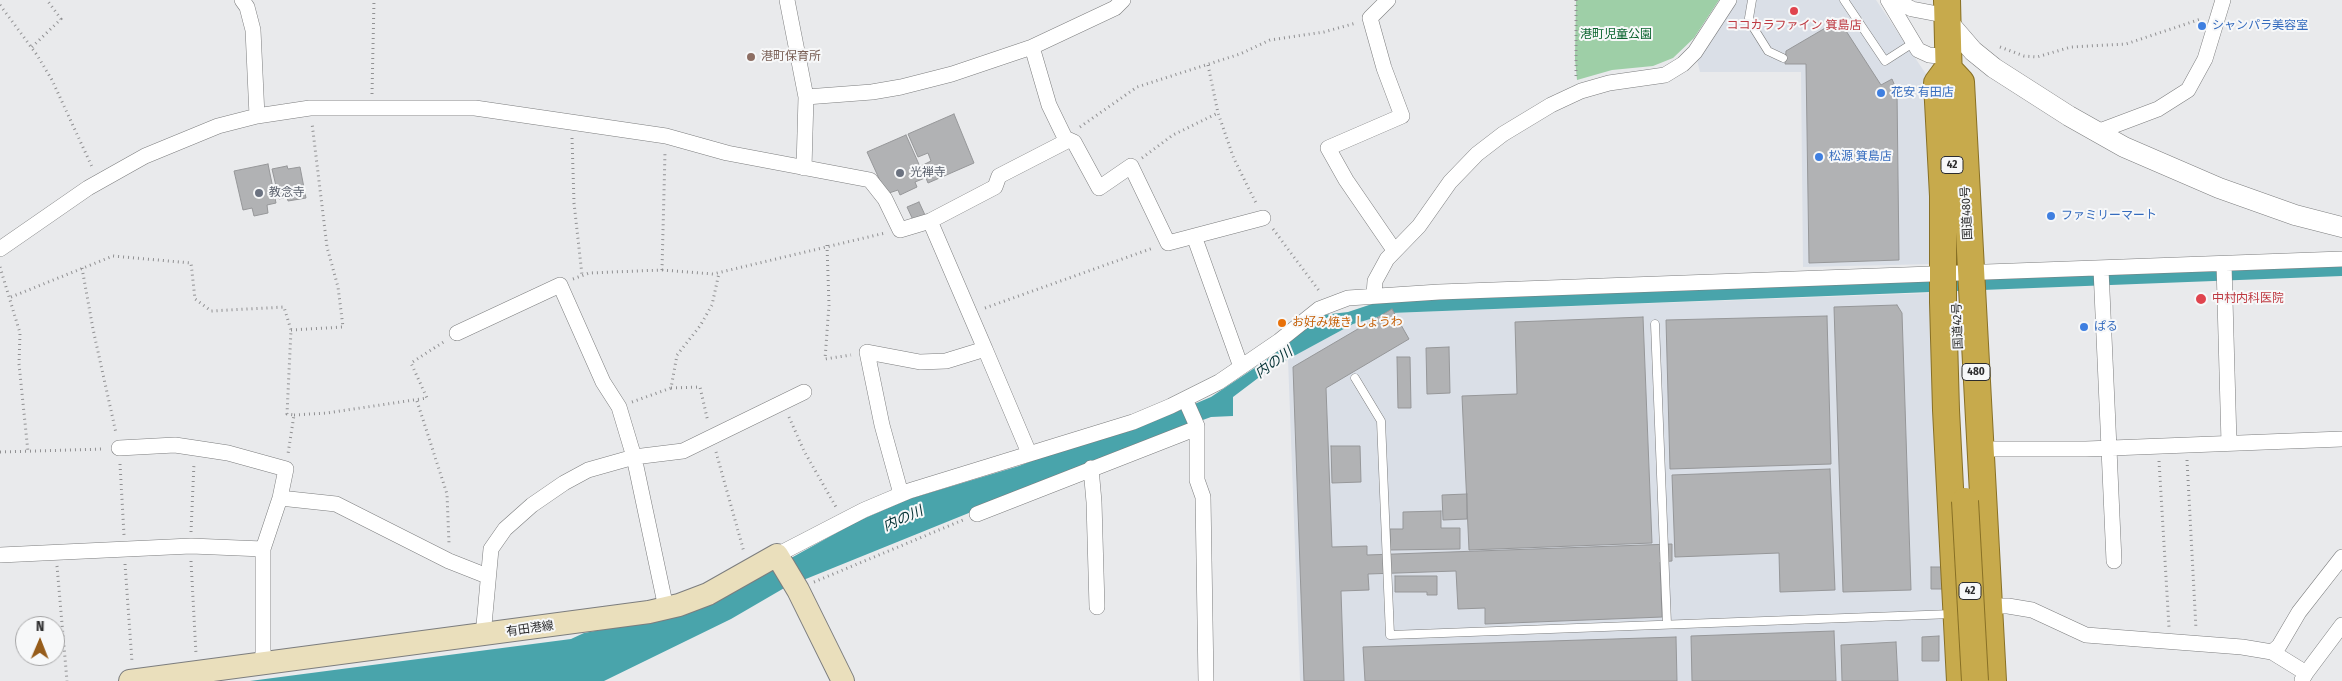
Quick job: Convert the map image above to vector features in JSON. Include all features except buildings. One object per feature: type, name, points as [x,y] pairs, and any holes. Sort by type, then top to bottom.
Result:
[{"type":"highway","name":"国道42号","points":[[1947,11],[1965,501],[1975,681]]},
{"type":"highway","name":"480","points":[[1956,274],[1980,449],[1992,681]]},
{"type":"highway","name":"480","points":[[1956,274],[1946,410],[1960,681]]},
{"type":"main road","name":"有田港線","points":[[130,681],[483,636],[666,608],[708,594],[749,571],[779,559]]},
{"type":"main road","points":[[779,559],[797,588],[843,681]]},
{"type":"street","points":[[242,0],[247,7],[253,30],[258,116]]},
{"type":"street","points":[[787,0],[806,97],[804,168]]},
{"type":"street","points":[[806,97],[872,92],[952,74],[1032,47],[1115,8],[1123,0]]},
{"type":"street","points":[[1388,0],[1370,18],[1384,68],[1402,116],[1328,148],[1394,250]]},
{"type":"street","points":[[1374,295],[1378,275],[1394,250],[1418,226],[1450,182],[1477,154],[1503,134],[1551,105],[1581,91],[1609,83],[1658,77],[1673,70],[1695,52],[1729,0]]},
{"type":"street","points":[[1888,0],[1913,43],[1922,54],[1948,62],[1994,68]]},
{"type":"street","points":[[1895,0],[1912,9],[1938,14],[1947,11],[1973,51],[1994,68],[2097,132],[2148,158],[2219,188],[2295,215],[2342,227]]},
{"type":"street","points":[[2097,132],[2158,109],[2188,90],[2205,59],[2223,1]]},
{"type":"street","points":[[1032,47],[1048,105],[1066,139],[1074,142],[1099,188],[1131,166],[1168,243],[1263,218]]},
{"type":"street","points":[[0,249],[99,182],[163,149],[218,126],[258,116],[310,108],[475,108],[666,136],[727,153],[870,180],[885,199],[900,230],[930,221],[995,187],[999,176],[1066,139]]},
{"type":"street","points":[[930,221],[1029,453]]},
{"type":"street","points":[[1194,236],[1241,367]]},
{"type":"street","points":[[779,559],[844,521],[901,494],[941,480],[1133,422],[1187,401],[1241,367],[1319,309],[1348,298],[1374,295],[2342,259]]},
{"type":"street","points":[[2224,264],[2229,443]]},
{"type":"street","points":[[2101,269],[2114,561]]},
{"type":"street","points":[[457,333],[560,285],[603,382],[619,407],[634,457],[666,608]]},
{"type":"street","points":[[901,494],[880,416],[867,352],[920,362],[946,361],[986,349]]},
{"type":"street","points":[[483,636],[487,576],[491,549],[505,529],[532,505],[564,483],[588,470],[634,457],[683,451],[804,392]]},
{"type":"street","points":[[1187,401],[1197,427],[1197,480],[1203,497],[1206,681]]},
{"type":"street","points":[[977,514],[1197,427]]},
{"type":"street","points":[[1980,449],[2108,448],[2342,439]]},
{"type":"street","points":[[119,448],[175,445],[228,453],[286,469],[280,498],[263,549],[263,665]]},
{"type":"street","points":[[1091,468],[1094,502],[1097,607]]},
{"type":"street","points":[[280,498],[336,504],[449,561],[487,576]]},
{"type":"street","points":[[0,555],[191,546],[263,549]]},
{"type":"street","points":[[2272,652],[2280,646],[2299,612],[2342,557]]},
{"type":"street","points":[[1956,614],[1988,610],[2032,610],[2086,635],[2170,640],[2272,652],[2304,677],[2342,625]]},
{"type":"lane","points":[[1752,0],[1749,18],[1753,27],[1768,51],[1783,58]]},
{"type":"lane","points":[[1844,0],[1885,61],[1913,43]]},
{"type":"lane","points":[[1655,324],[1666,624]]},
{"type":"lane","points":[[1355,378],[1382,421],[1390,635],[1956,614]]},
{"type":"path","points":[[32,47],[60,19],[47,0]]},
{"type":"path","points":[[371,107],[374,0]]},
{"type":"path","points":[[1576,0],[1575,72],[1581,91]]},
{"type":"path","points":[[1997,47],[2024,56],[2037,57],[2071,47],[2126,44],[2201,19],[2223,1]]},
{"type":"path","points":[[0,5],[32,47],[55,87],[99,182]]},
{"type":"path","points":[[1066,139],[1137,87],[1208,65],[1270,40],[1324,32],[1370,18]]},
{"type":"path","points":[[1208,65],[1218,113],[1234,160],[1263,218],[1290,250],[1329,304]]},
{"type":"path","points":[[290,330],[343,327],[338,287],[327,247],[310,108]]},
{"type":"path","points":[[1131,166],[1173,135],[1218,113]]},
{"type":"path","points":[[572,122],[574,203],[582,276]]},
{"type":"path","points":[[662,270],[666,136]]},
{"type":"path","points":[[560,285],[589,273],[662,270],[719,273],[827,245],[900,230]]},
{"type":"path","points":[[970,313],[1115,264],[1168,243]]},
{"type":"path","points":[[827,245],[829,305],[825,359],[867,352]]},
{"type":"path","points":[[11,298],[112,256],[190,263],[195,299],[211,311],[284,307],[290,330],[287,414],[294,415],[326,413],[427,398],[411,363],[457,333]]},
{"type":"path","points":[[0,267],[11,298],[20,333],[20,364],[28,452]]},
{"type":"path","points":[[0,452],[119,448],[93,329],[82,268]]},
{"type":"path","points":[[671,388],[677,355],[700,326],[712,305],[719,273]]},
{"type":"path","points":[[619,407],[671,388],[700,387],[749,571]]},
{"type":"path","points":[[417,401],[447,494],[449,561]]},
{"type":"path","points":[[783,402],[804,451],[844,521]]},
{"type":"path","points":[[286,469],[294,415]]},
{"type":"path","points":[[2186,444],[2196,643]]},
{"type":"path","points":[[2158,446],[2170,640]]},
{"type":"path","points":[[797,588],[977,514]]},
{"type":"path","points":[[56,553],[67,681]]},
{"type":"shaded area","name":"松源 箕島店","points":[[1729,0],[1876,0],[1930,80],[1934,264],[1803,267],[1801,72],[1700,72],[1695,52]]},
{"type":"shaded area","points":[[1931,293],[1950,681],[1300,681],[1288,359],[1353,324],[1391,313]]},
{"type":"green space","name":"港町児童公園","points":[[1576,0],[1719,0],[1694,38],[1673,58],[1653,66],[1612,70],[1577,80],[1575,59]]},
{"type":"water","name":"内の川","points":[[2342,266],[2342,276],[1391,313],[1353,324],[1270,369],[1233,397],[1233,416],[1211,417],[1159,436],[786,587],[731,619],[604,681],[250,681],[571,639],[584,633],[660,619],[746,583],[856,522],[909,499],[1019,466],[1054,452],[1133,430],[1211,397],[1265,361],[1323,315],[1348,312],[1384,300]]},
{"type":"place","name":"ココカラファイン 箕島店","points":[[1794,11]]},
{"type":"place","name":"シャンパラ美容室","points":[[2202,26]]},
{"type":"place","name":"港町保育所","points":[[751,57]]},
{"type":"place","name":"花安 有田店","points":[[1881,93]]},
{"type":"place","name":"松源 箕島店","points":[[1819,157]]},
{"type":"place","name":"光禅寺","points":[[900,173]]},
{"type":"place","name":"教念寺","points":[[259,193]]},
{"type":"place","name":"ファミリーマート","points":[[2051,216]]},
{"type":"place","name":"中村内科医院","points":[[2201,299]]},
{"type":"place","name":"お好み焼き しょうわ","points":[[1282,323]]},
{"type":"place","name":"ぱる","points":[[2084,327]]}]
